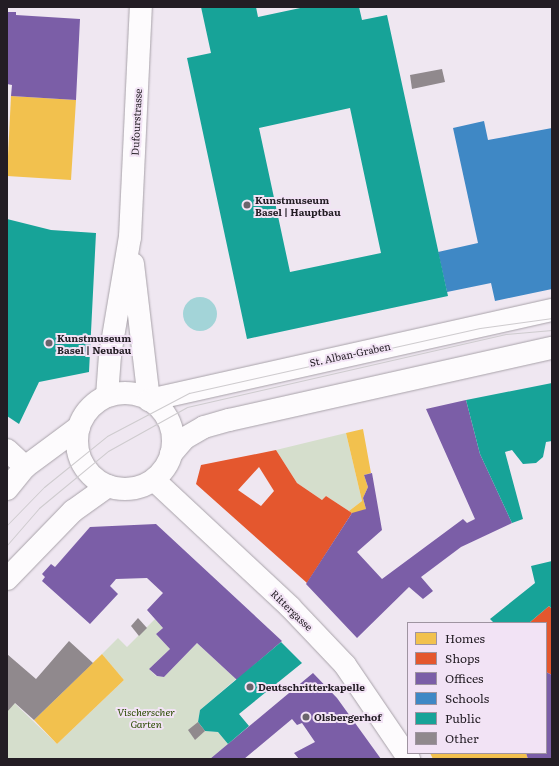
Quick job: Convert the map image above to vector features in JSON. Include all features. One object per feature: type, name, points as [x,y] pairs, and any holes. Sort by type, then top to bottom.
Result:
[{"type":"street","name":"Dufourstrasse","points":[[107,396],[110,355],[130,237],[140,7]]},
{"type":"street","name":"Dufourstrasse","points":[[130,237],[149,400]]},
{"type":"street","name":"St. Alban-Graben","points":[[149,400],[552,310]]},
{"type":"street","points":[[172,454],[169,424],[149,400],[136,394],[107,396],[85,414],[79,427],[77,441],[85,468],[108,486],[140,487],[154,480],[185,438],[204,427],[229,420],[552,348]]},
{"type":"street","points":[[7,490],[25,467],[79,427]]},
{"type":"street","points":[[7,450],[25,467]]},
{"type":"street","name":"Rittergasse","points":[[154,480],[290,607],[345,665],[409,759]]},
{"type":"street","points":[[7,579],[73,511],[108,486]]},
{"type":"green space","points":[[346,433],[362,501],[349,511],[326,496],[322,500],[297,483],[276,450]]},
{"type":"green space","name":"Vischerscher Garten","points":[[155,619],[163,628],[156,634],[170,649],[149,669],[156,676],[164,677],[197,643],[236,679],[200,710],[198,722],[205,731],[218,732],[228,744],[210,759],[7,759],[7,696],[57,744],[124,680],[102,654],[118,638],[127,647]]},
{"type":"water","points":[[203,297],[210,299],[215,304],[217,314],[215,324],[210,329],[197,331],[190,329],[185,324],[183,311],[185,304],[190,299]]},
{"type":"building: Homes","points":[[11,96],[76,100],[71,180],[7,176]]},
{"type":"building: Homes","points":[[363,429],[371,473],[364,475],[368,487],[363,498],[366,509],[355,515],[349,511],[362,501],[346,433]]},
{"type":"building: Homes","points":[[102,654],[124,680],[57,744],[34,720]]},
{"type":"building: Homes","points":[[430,754],[526,754],[528,759],[433,759]]},
{"type":"building: Shops","points":[[276,450],[297,483],[322,500],[326,496],[352,513],[307,583],[196,484],[201,465]],"holes":[[[259,467],[274,491],[261,506],[238,490]]]},
{"type":"building: Shops","points":[[549,606],[552,609],[552,675],[547,672],[547,622],[530,622]]},
{"type":"building: Offices","points":[[7,12],[16,12],[16,15],[80,19],[76,100],[11,96],[12,85],[7,84]]},
{"type":"building: Offices","points":[[466,400],[480,454],[512,523],[461,547],[421,577],[433,591],[423,599],[409,587],[357,638],[306,584],[352,513],[366,509],[363,498],[368,487],[364,475],[372,473],[382,530],[357,552],[382,579],[463,519],[467,523],[475,519],[426,409]]},
{"type":"building: Offices","points":[[156,524],[282,641],[237,680],[197,643],[164,677],[157,676],[149,669],[170,649],[156,634],[163,628],[147,610],[163,593],[147,578],[116,579],[110,586],[118,594],[90,624],[42,581],[45,577],[42,574],[51,564],[55,567],[90,527]]},
{"type":"building: Offices","points":[[547,672],[552,675],[552,759],[528,759],[526,754],[547,754]]},
{"type":"building: Offices","name":"Olsbergerhof","points":[[313,673],[337,698],[381,759],[299,759],[294,753],[315,742],[302,723],[297,725],[292,719],[244,759],[210,759]]},
{"type":"building: Schools","points":[[484,121],[488,140],[552,128],[552,289],[495,301],[491,283],[447,292],[438,252],[478,243],[453,128]]},
{"type":"building: Public","name":"Kunstmuseum Basel | Hauptbau","points":[[201,7],[256,7],[258,17],[305,7],[359,7],[362,20],[387,15],[448,296],[247,339],[187,58],[211,53]],"holes":[[[350,108],[381,253],[290,272],[259,128]]]},
{"type":"building: Public","name":"Kunstmuseum Basel | Neubau","points":[[7,219],[51,230],[96,233],[89,372],[39,382],[19,424],[7,416]]},
{"type":"building: Public","points":[[552,383],[552,441],[546,442],[543,457],[536,463],[523,464],[512,450],[505,452],[523,519],[512,523],[480,454],[466,400]]},
{"type":"building: Public","points":[[552,561],[552,609],[549,606],[530,622],[493,622],[490,619],[535,583],[531,566]]},
{"type":"building: Public","name":"Deutschritterkapelle","points":[[281,642],[302,663],[239,714],[249,726],[228,744],[218,732],[205,731],[198,722],[200,710]]},
{"type":"building: Other","points":[[442,69],[445,82],[412,89],[410,75]]},
{"type":"building: Other","points":[[138,618],[147,628],[139,636],[131,626]]},
{"type":"building: Other","points":[[69,641],[93,663],[34,720],[15,703],[7,712],[7,654],[36,679]]},
{"type":"building: Other","points":[[198,722],[205,731],[195,740],[188,730]]},
{"type":"tram line","points":[[7,525],[44,487],[107,436],[189,393],[480,328],[552,318]]},
{"type":"tram line","points":[[7,545],[39,508],[108,451],[187,407],[506,334],[552,330]]},
{"type":"place","name":"Kunstmuseum Basel | Hauptbau","points":[[247,205]]},
{"type":"place","name":"Kunstmuseum Basel | Neubau","points":[[49,343]]},
{"type":"place","name":"Deutschritterkapelle","points":[[250,687]]},
{"type":"place","name":"Olsbergerhof","points":[[306,717]]}]
